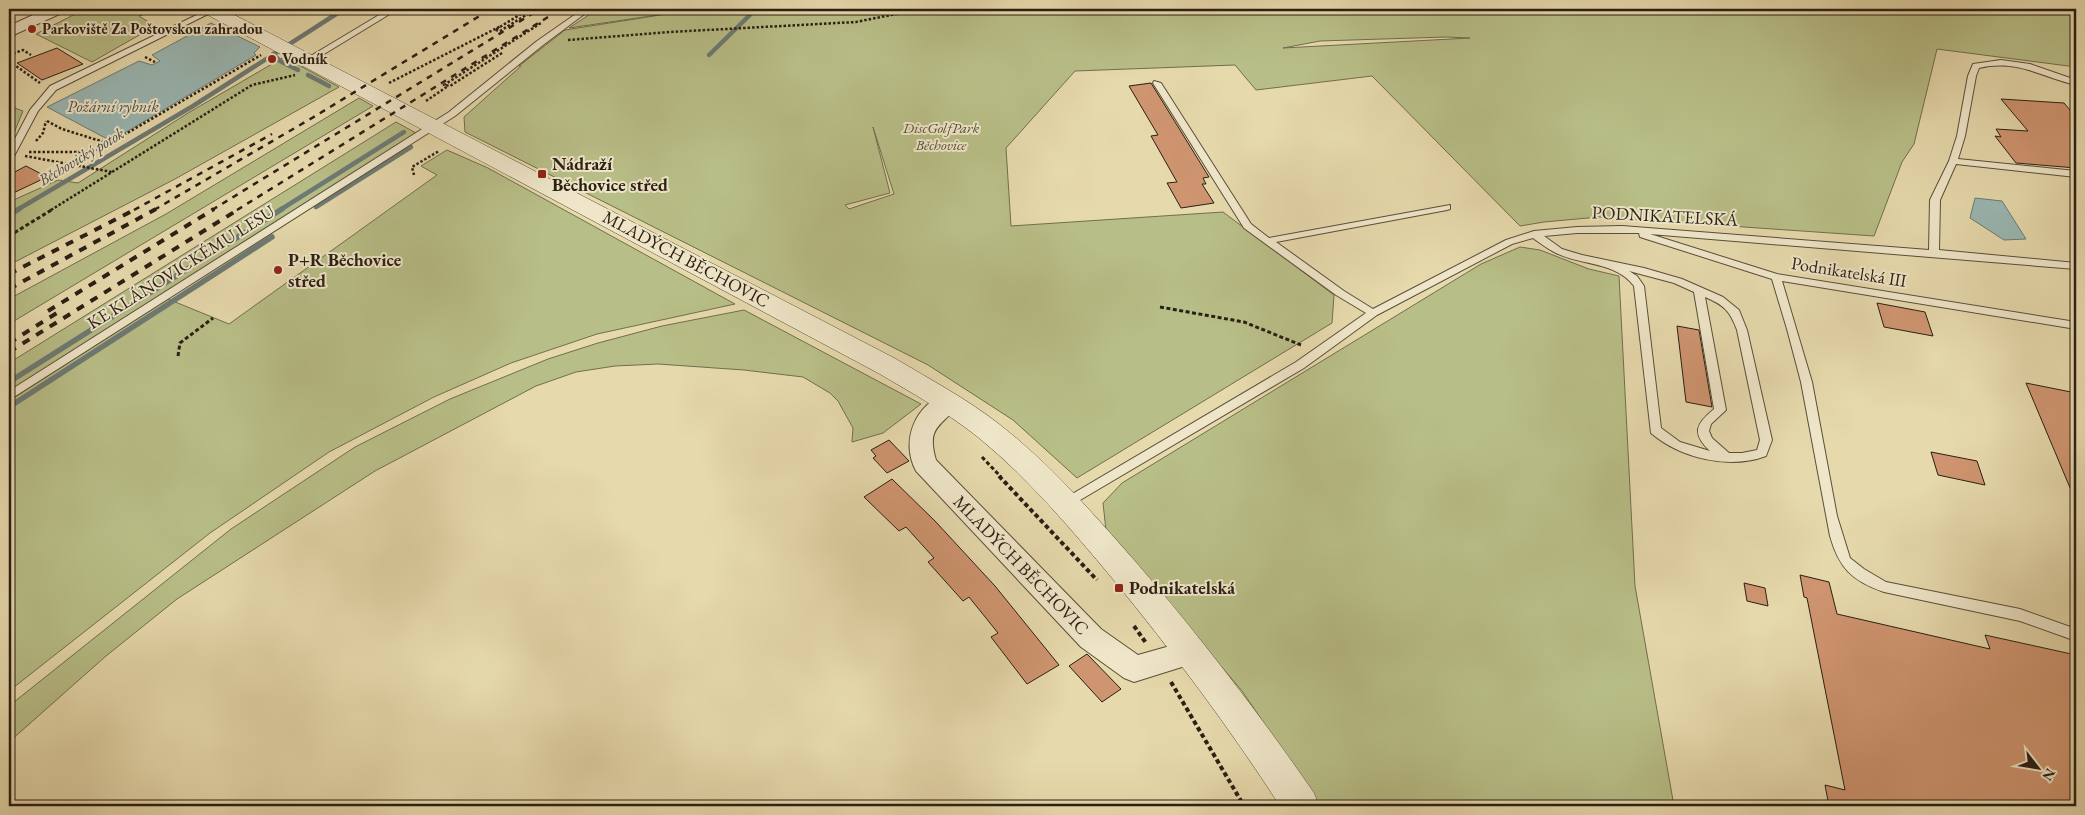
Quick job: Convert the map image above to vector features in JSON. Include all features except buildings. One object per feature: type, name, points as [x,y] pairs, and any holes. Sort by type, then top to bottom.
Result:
[{"type":"street","points":[[9,32],[58,9]]},
{"type":"street","name":"MLADÝCH BĚCHOVIC","points":[[211,9],[294,58],[434,126],[878,361],[947,402],[989,431],[1066,503],[1144,593],[1261,746],[1301,806]]},
{"type":"street","name":"MLADÝCH BĚCHOVIC","points":[[947,402],[934,412],[921,432],[920,449],[924,464],[1091,638],[1134,669],[1191,652]]},
{"type":"lane","points":[[9,158],[34,110],[53,88],[211,9]]},
{"type":"lane","points":[[294,58],[394,9]]},
{"type":"lane","name":"KE KLÁNOVICKÉMU LESU","points":[[9,396],[452,114],[540,43],[587,9]]},
{"type":"lane","points":[[1934,253],[1935,200],[1953,161],[1961,136],[1972,76],[1976,66],[1989,62],[2022,64],[2076,83]]},
{"type":"lane","points":[[1157,83],[1247,226],[1340,293],[1373,313]]},
{"type":"lane","points":[[1953,161],[2076,174]]},
{"type":"lane","points":[[1267,241],[1447,207]]},
{"type":"lane","name":"PODNIKATELSKÁ","points":[[1066,503],[1300,365],[1373,313],[1509,242],[1534,234],[1577,230],[1622,229],[2076,266]]},
{"type":"lane","name":"Podnikatelská Ⅲ","points":[[1622,229],[1776,277],[2076,325]]},
{"type":"lane","points":[[1534,234],[1559,251],[1580,258],[1610,264],[1644,271],[1699,289],[1719,299],[1735,312],[1742,330],[1766,440],[1762,453],[1755,457],[1743,459],[1726,457],[1685,448],[1668,440],[1655,430],[1639,286],[1633,278],[1610,264]]},
{"type":"lane","points":[[1776,277],[1789,313],[1814,416],[1837,541],[1845,562],[1865,578],[1884,588],[2020,615],[2076,635]]},
{"type":"lane","points":[[1699,289],[1720,410],[1706,422],[1703,432],[1708,442],[1726,457]]},
{"type":"path","points":[[529,9],[495,30],[500,31],[536,9]]},
{"type":"path","points":[[540,43],[739,28],[856,22],[921,9]]},
{"type":"path","points":[[449,86],[444,85],[547,19]]},
{"type":"path","points":[[426,101],[545,25]]},
{"type":"path","points":[[389,83],[501,26]]},
{"type":"path","points":[[9,55],[23,50],[31,55]]},
{"type":"path","points":[[9,158],[44,150],[89,152],[110,144],[262,54]]},
{"type":"path","points":[[145,57],[156,62]]},
{"type":"path","points":[[9,236],[294,58]]},
{"type":"path","points":[[9,60],[40,83]]},
{"type":"path","points":[[47,121],[68,132],[99,138],[110,144]]},
{"type":"path","points":[[9,158],[31,156],[113,172]]},
{"type":"path","points":[[414,175],[412,167],[428,156]]},
{"type":"path","points":[[1160,307],[1244,322],[1318,352]]},
{"type":"path","points":[[178,356],[180,343],[213,318]]},
{"type":"path","points":[[976,450],[1100,583]]},
{"type":"path","points":[[1130,619],[1159,663],[1244,806]]},
{"type":"green space","points":[[85,9],[159,9],[139,16],[155,26],[92,62],[36,34]]},
{"type":"green space","name":"DiscGolfPark Běchovice","points":[[598,9],[2076,9],[2076,67],[1937,49],[1914,144],[1902,162],[1874,236],[1599,217],[1520,226],[1372,76],[1256,90],[1235,65],[1075,71],[1006,148],[1011,226],[1223,212],[1334,295],[1332,323],[1077,478],[1013,420],[928,365],[465,132],[464,117],[521,66],[519,66],[565,30],[692,10],[569,28]],"holes":[[[1470,38],[1283,48],[1320,41]],[[873,127],[894,194],[849,209],[845,205],[890,193]]]},
{"type":"green space","points":[[284,57],[339,87],[175,179],[9,265],[9,202],[58,180],[78,183],[188,113]]},
{"type":"green space","points":[[359,98],[373,106],[9,324],[9,299],[166,214]]},
{"type":"green space","points":[[9,106],[23,111],[9,145]]},
{"type":"green space","points":[[396,122],[416,133],[9,392],[9,363]]},
{"type":"green space","points":[[447,150],[488,168],[735,304],[597,334],[511,363],[434,397],[329,452],[210,533],[9,691],[9,401],[168,299],[229,324],[437,175],[421,166]]},
{"type":"green space","points":[[1520,247],[1540,250],[1589,269],[1619,276],[1635,586],[1674,806],[1321,806],[1242,691],[1106,530],[1103,503],[1122,483],[1481,264]]},
{"type":"green space","points":[[744,310],[921,404],[883,433],[852,442],[853,428],[838,401],[830,393],[803,377],[744,370],[658,364],[615,366],[576,372],[536,386],[375,471],[177,599],[106,656],[9,742],[9,706],[231,529],[355,447],[450,399],[548,359],[662,326]]},
{"type":"water","name":"Požární rybník","points":[[211,23],[260,47],[254,53],[256,55],[111,141],[47,107],[139,61],[152,65],[160,61],[152,55]]},
{"type":"water","points":[[1975,198],[2002,201],[2026,239],[2004,240],[1970,218]]},
{"type":"waterway","name":"Běchovický potok","points":[[273,54],[344,9]]},
{"type":"waterway","points":[[709,55],[756,9]]},
{"type":"waterway","name":"Běchovický potok","points":[[17,210],[193,106],[273,54]]},
{"type":"waterway","points":[[273,54],[280,61],[298,70]]},
{"type":"waterway","points":[[308,75],[329,86]]},
{"type":"waterway","points":[[280,210],[404,132]]},
{"type":"waterway","points":[[316,207],[411,147]]},
{"type":"waterway","name":"Běchovický potok","points":[[9,215],[19,209]]},
{"type":"waterway","points":[[9,382],[282,209]]},
{"type":"waterway","points":[[9,407],[272,237]]},
{"type":"railway","points":[[154,210],[312,118],[491,9]]},
{"type":"railway","points":[[212,210],[540,9]]},
{"type":"railway","points":[[237,210],[561,9]]},
{"type":"railway","points":[[134,210],[272,134]]},
{"type":"railway","points":[[9,274],[136,209]]},
{"type":"railway","points":[[9,289],[156,209]]},
{"type":"railway","points":[[48,311],[214,209]]},
{"type":"railway","points":[[9,352],[239,209]]},
{"type":"railway","points":[[9,343],[60,311]]},
{"type":"place","name":"Parkoviště Za Poštovskou zahradou","points":[[32,29]]},
{"type":"place","name":"Vodník","points":[[272,59]]},
{"type":"place","name":"Nádraží Běchovice střed","points":[[542,174]]},
{"type":"place","name":"P+R Běchovice střed","points":[[278,270]]},
{"type":"place","name":"Podnikatelská","points":[[1119,588]]}]
